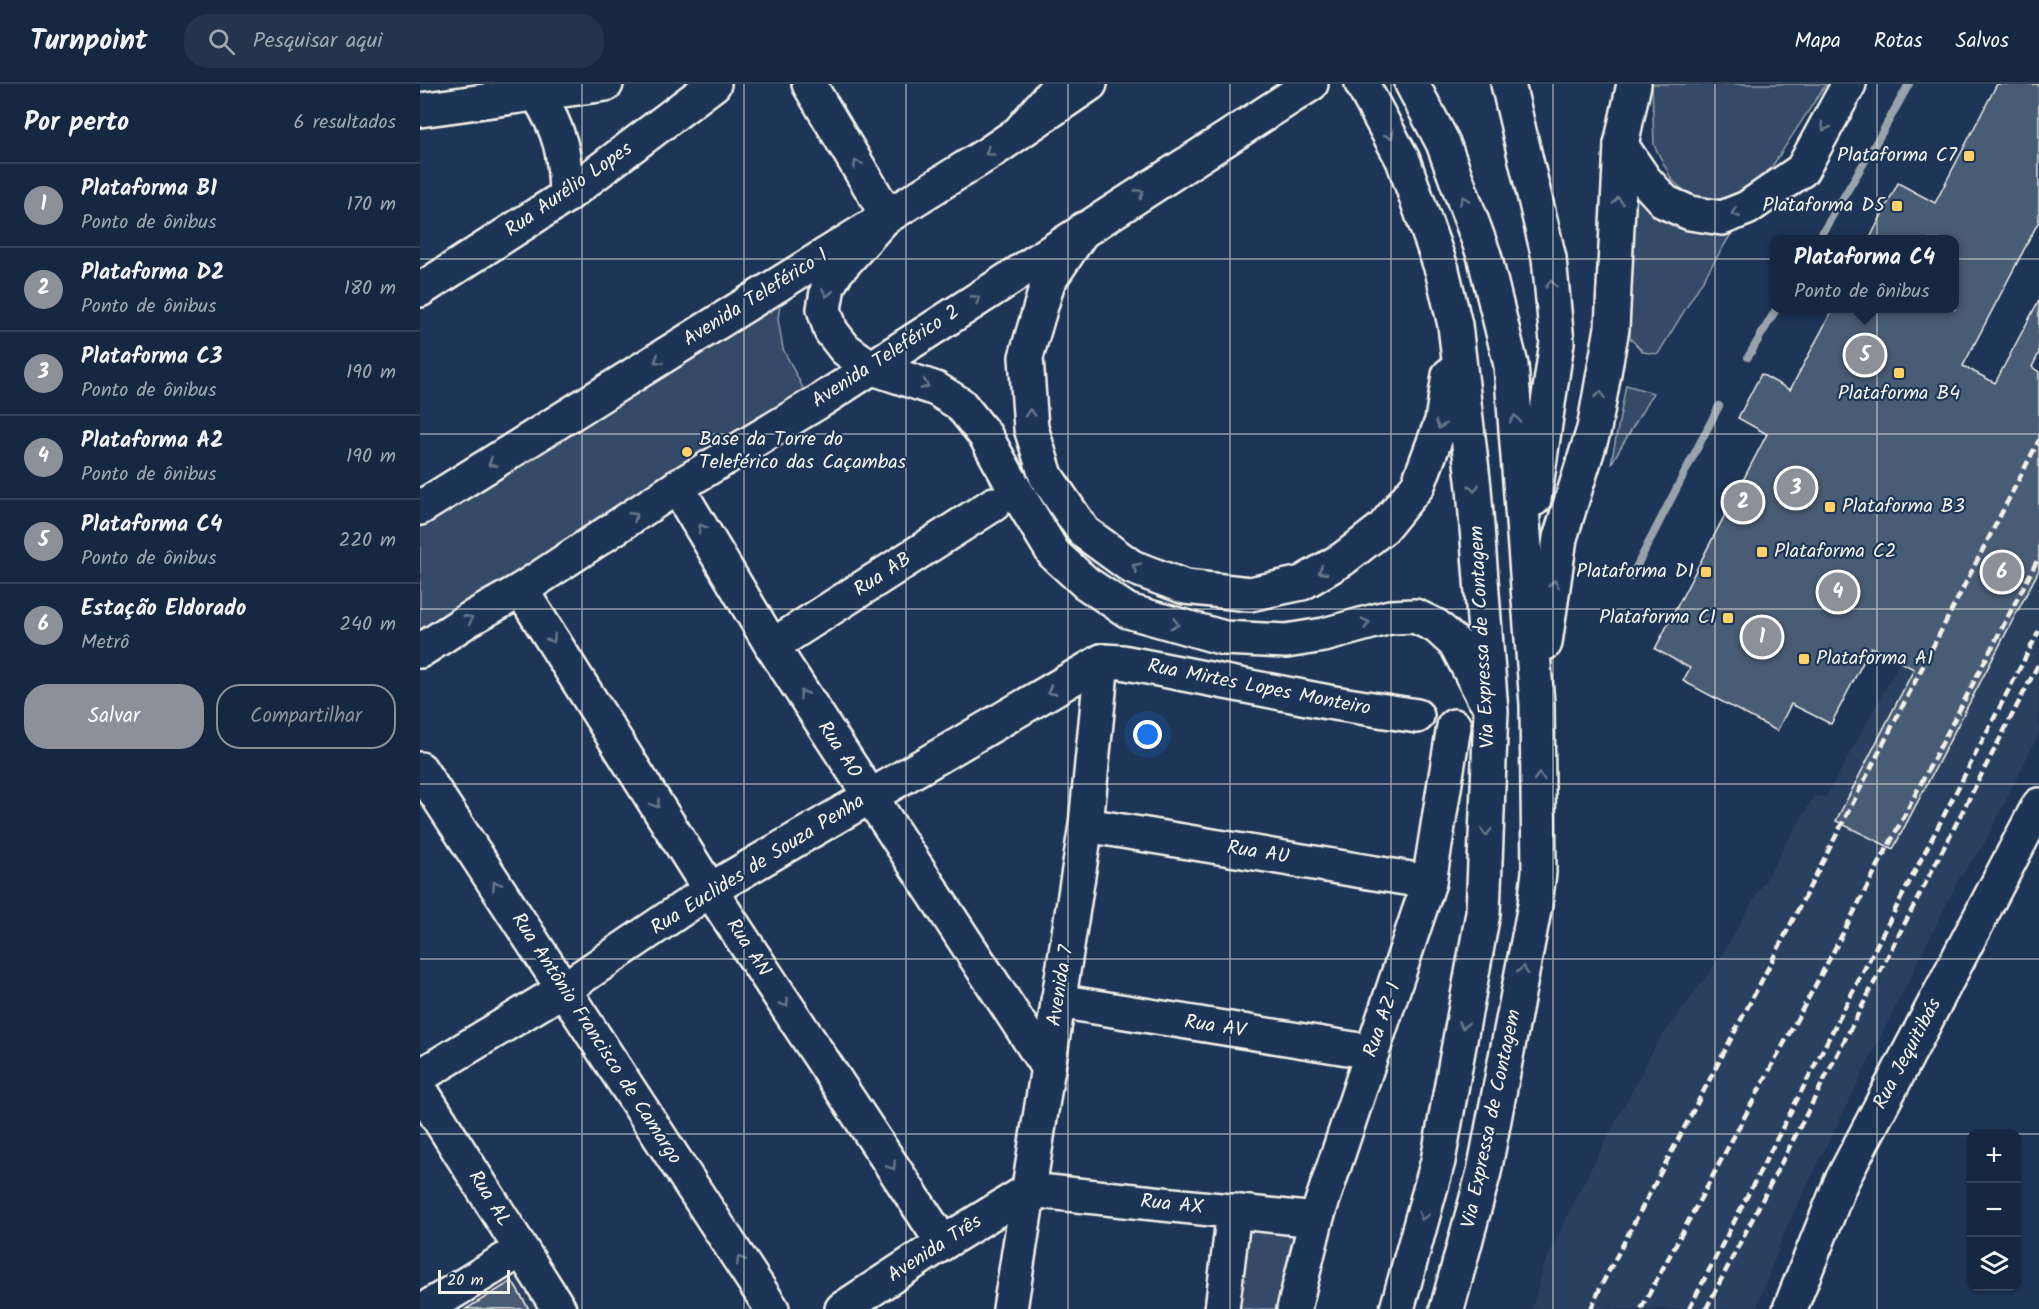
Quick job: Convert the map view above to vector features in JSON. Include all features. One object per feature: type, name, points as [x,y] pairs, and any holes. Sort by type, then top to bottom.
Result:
[{"type":"main road","points":[[420,110],[606,84]]},
{"type":"main road","name":"Rua Aurélio Lopes","points":[[420,290],[566,196],[714,84]]},
{"type":"main road","points":[[809,84],[887,215],[836,272],[828,286],[824,309],[831,331],[845,349],[870,367],[936,389],[960,404],[985,435],[1054,554],[1086,584],[1128,611],[1224,638],[1286,641],[1324,635],[1390,618],[1415,616],[1436,626],[1456,644],[1491,711]]},
{"type":"main road","points":[[1022,129],[1060,84]]},
{"type":"main road","name":"Avenida Teleférico 1","points":[[420,508],[989,153],[1090,84]]},
{"type":"main road","name":"Avenida Teleférico 2","points":[[420,651],[521,590],[678,487],[809,407],[1311,84]]},
{"type":"main road","name":"Via Expressa de Contagem","points":[[1362,84],[1403,160],[1442,270],[1455,325],[1474,488],[1491,711],[1483,913],[1438,1161],[1397,1309]]},
{"type":"main road","name":"Via Expressa de Contagem","points":[[1412,84],[1443,143],[1484,255],[1511,365],[1537,704],[1539,872],[1535,905],[1484,1172],[1447,1309]]},
{"type":"main road","points":[[1508,84],[1549,258],[1557,342],[1525,562]]},
{"type":"main road","points":[[1537,704],[1560,538],[1594,429],[1612,328],[1621,145],[1634,84]]},
{"type":"main road","points":[[1621,145],[1644,179],[1665,202],[1690,213],[1722,218],[1747,208],[1802,170],[1849,84]]},
{"type":"main road","points":[[537,94],[551,116],[561,141],[566,164],[566,196]]},
{"type":"main road","points":[[1084,229],[1048,282],[1026,357],[1031,428],[1046,476],[1084,532],[1132,567],[1185,587],[1250,594],[1302,583],[1343,559],[1383,528],[1418,485],[1442,421],[1455,325]]},
{"type":"main road","name":"Rua AO","points":[[678,487],[772,646],[1048,1068]]},
{"type":"main road","name":"Rua AB","points":[[772,646],[994,504]]},
{"type":"main road","name":"Rua AN","points":[[521,590],[710,891],[943,1243]]},
{"type":"main road","name":"Rua Euclides de Souza Penha","points":[[420,1076],[564,989],[710,891],[1102,661]]},
{"type":"main road","name":"Rua Mirtes Lopes Monteiro","points":[[1102,661],[1122,662],[1328,702],[1417,716]]},
{"type":"main road","name":"Avenida 7","points":[[1010,1309],[1086,825],[1102,661]]},
{"type":"main road","name":"Rua AZ 1","points":[[1294,1309],[1316,1220],[1429,882],[1454,726]]},
{"type":"main road","name":"Rua Antônio Francisco de Camargo","points":[[420,770],[772,1309]]},
{"type":"main road","name":"Rua Jequitibás","points":[[1790,1309],[1841,1182],[2039,805]]},
{"type":"main road","name":"Rua AU","points":[[1086,825],[1429,882]]},
{"type":"main road","name":"Rua AV","points":[[1058,1001],[1372,1052]]},
{"type":"main road","name":"Rua AL","points":[[420,1089],[558,1309]]},
{"type":"main road","name":"Avenida Três","points":[[842,1309],[1029,1190]]},
{"type":"main road","name":"Rua AX","points":[[1029,1190],[1316,1220]]},
{"type":"main road","points":[[1222,1309],[1234,1211]]},
{"type":"main road","points":[[425,1309],[521,1250]]},
{"type":"shaded area","points":[[1652,84],[1826,84],[1771,168],[1724,206],[1699,204],[1672,180],[1654,145]]},
{"type":"shaded area","points":[[1632,189],[1689,229],[1731,234],[1658,354],[1643,352],[1630,338]]},
{"type":"shaded area","points":[[782,290],[778,319],[783,349],[804,390],[420,636],[420,523]]},
{"type":"shaded area","points":[[1626,385],[1653,393],[1611,464]]},
{"type":"shaded area","points":[[2039,407],[2039,733],[1986,841],[1959,879],[1787,1226],[1756,1309],[1532,1309],[1543,1268],[1577,1195],[1657,1043],[1720,958],[1814,796],[1826,797]]},
{"type":"shaded area","points":[[1236,1213],[1314,1221],[1291,1309],[1223,1309]]},
{"type":"shaded area","points":[[510,1268],[537,1309],[448,1309]]},
{"type":"building","points":[[1997,84],[2039,84],[2039,221],[1963,366],[1995,383],[2039,300],[2039,353],[2032,367],[2039,372],[2039,570],[1893,849],[1836,821],[1914,669],[1871,647],[1831,724],[1791,704],[1777,731],[1683,681],[1690,668],[1655,649],[1767,434],[1738,418],[1761,374],[1790,390],[1831,313],[1959,313],[1959,235],[1872,235],[1898,183],[1935,203]]},
{"type":"building","points":[[512,1281],[529,1309],[466,1309]]},
{"type":"waterway","points":[[1821,235],[1909,84]]},
{"type":"waterway","points":[[1748,357],[1774,313]]},
{"type":"waterway","points":[[1631,577],[1719,406]]},
{"type":"railway","points":[[1591,1309],[2039,440]]},
{"type":"railway","points":[[1641,1309],[1830,958],[2039,557]]},
{"type":"railway","points":[[1689,1309],[2039,631]]},
{"type":"railway","points":[[1706,1309],[2039,663]]},
{"type":"place","name":"Plataforma C7","points":[[1969,156]]},
{"type":"place","name":"Plataforma D5","points":[[1897,206]]},
{"type":"place","name":"Plataforma C4","points":[[1865,355]]},
{"type":"place","name":"Plataforma B4","points":[[1899,373]]},
{"type":"place","name":"Base da Torre do Teleférico das Caçambas","points":[[687,452]]},
{"type":"place","name":"Plataforma C3","points":[[1796,488]]},
{"type":"place","name":"Plataforma D2","points":[[1743,502]]},
{"type":"place","name":"Plataforma B3","points":[[1830,507]]},
{"type":"place","name":"Plataforma C2","points":[[1762,552]]},
{"type":"place","name":"Plataforma D1","points":[[1706,572]]},
{"type":"place","name":"Estação Eldorado","points":[[2002,572]]},
{"type":"place","name":"Plataforma A2","points":[[1838,592]]},
{"type":"place","name":"Plataforma C1","points":[[1728,618]]},
{"type":"place","name":"Plataforma B1","points":[[1762,637]]},
{"type":"place","name":"Plataforma A1","points":[[1804,659]]}]
